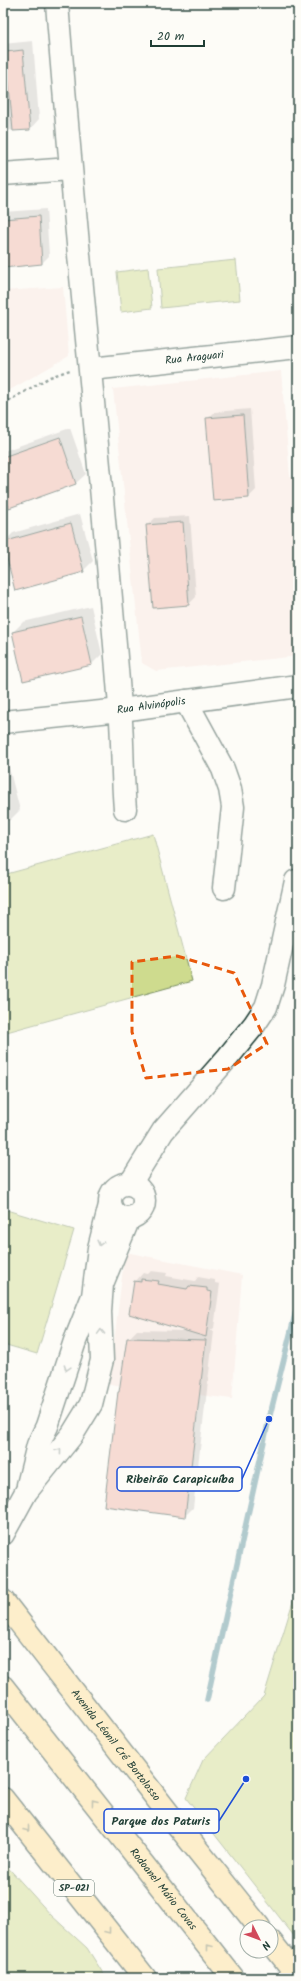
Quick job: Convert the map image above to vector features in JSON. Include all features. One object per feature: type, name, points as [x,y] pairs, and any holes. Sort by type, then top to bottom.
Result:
[{"type":"main road","name":"Avenida Léonil Cré Bortolosso","points":[[3,1600],[172,1818],[253,1919]]},
{"type":"main road","name":"Rodoanel Mário Covas","points":[[3,1687],[233,1978]]},
{"type":"main road","name":"SP-021","points":[[3,1799],[145,1978]]},
{"type":"main road","points":[[279,1952],[298,1976]]},
{"type":"street","points":[[57,3],[70,169],[91,369],[121,710],[125,809]]},
{"type":"street","points":[[3,174],[70,169]]},
{"type":"street","name":"Rua Araguari","points":[[91,369],[298,346]]},
{"type":"street","name":"Rua Alvinópolis","points":[[3,722],[121,710],[298,686]]},
{"type":"street","points":[[186,701],[223,769],[234,807],[224,888]]},
{"type":"street","points":[[130,1184],[163,1130],[228,1057],[254,1025],[266,1007],[273,985],[296,881]]},
{"type":"street","points":[[26,1492],[38,1445],[47,1426],[93,1296],[99,1248],[114,1189],[123,1184],[130,1184],[138,1188],[144,1202],[139,1213],[128,1218],[117,1215],[110,1205]]},
{"type":"street","points":[[3,1534],[26,1492],[72,1435],[91,1404],[102,1360],[100,1310],[102,1284],[128,1218]]},
{"type":"path","points":[[3,404],[50,377],[68,370],[91,369]]},
{"type":"highlighted area","points":[[177,956],[234,973],[267,1044],[228,1069],[146,1078],[132,1032],[132,962]]},
{"type":"shaded area","points":[[63,287],[69,356],[3,394],[3,291]]},
{"type":"shaded area","points":[[281,371],[290,477],[298,477],[298,656],[156,671],[142,663],[113,389]]},
{"type":"shaded area","points":[[125,1252],[242,1275],[232,1399],[109,1384]]},
{"type":"green space","points":[[236,260],[240,300],[161,308],[158,268]]},
{"type":"green space","points":[[148,268],[152,308],[121,312],[117,272]]},
{"type":"green space","points":[[298,561],[298,603],[292,562]]},
{"type":"green space","points":[[153,834],[192,981],[3,1033],[3,875]]},
{"type":"green space","points":[[3,1209],[74,1230],[37,1354],[3,1344]]},
{"type":"green space","points":[[298,1585],[298,1941],[186,1798],[203,1760],[264,1696]]},
{"type":"green space","points":[[3,1862],[51,1915],[87,1948],[106,1978],[3,1978]]},
{"type":"building","points":[[23,50],[30,130],[13,131],[6,52]]},
{"type":"building","points":[[39,216],[42,264],[3,268],[3,219]]},
{"type":"building","points":[[243,415],[249,498],[213,501],[206,418]]},
{"type":"building","points":[[60,437],[76,484],[9,508],[3,490],[3,457]]},
{"type":"building","points":[[183,522],[189,605],[153,608],[146,525]]},
{"type":"building","points":[[71,523],[84,572],[15,591],[3,542]]},
{"type":"building","points":[[81,616],[92,665],[23,681],[12,632]]},
{"type":"building","points":[[141,1279],[159,1281],[158,1284],[187,1289],[189,1286],[207,1288],[207,1291],[212,1292],[206,1337],[129,1314],[134,1281],[141,1282]]},
{"type":"building","points":[[127,1338],[206,1340],[185,1517],[104,1506],[118,1392]]},
{"type":"waterway","points":[[207,1700],[269,1419],[298,1303]]},
{"type":"place","name":"Ribeirão Carapicuíba","points":[[269,1419]]},
{"type":"place","name":"Parque dos Paturis","points":[[246,1779]]}]
